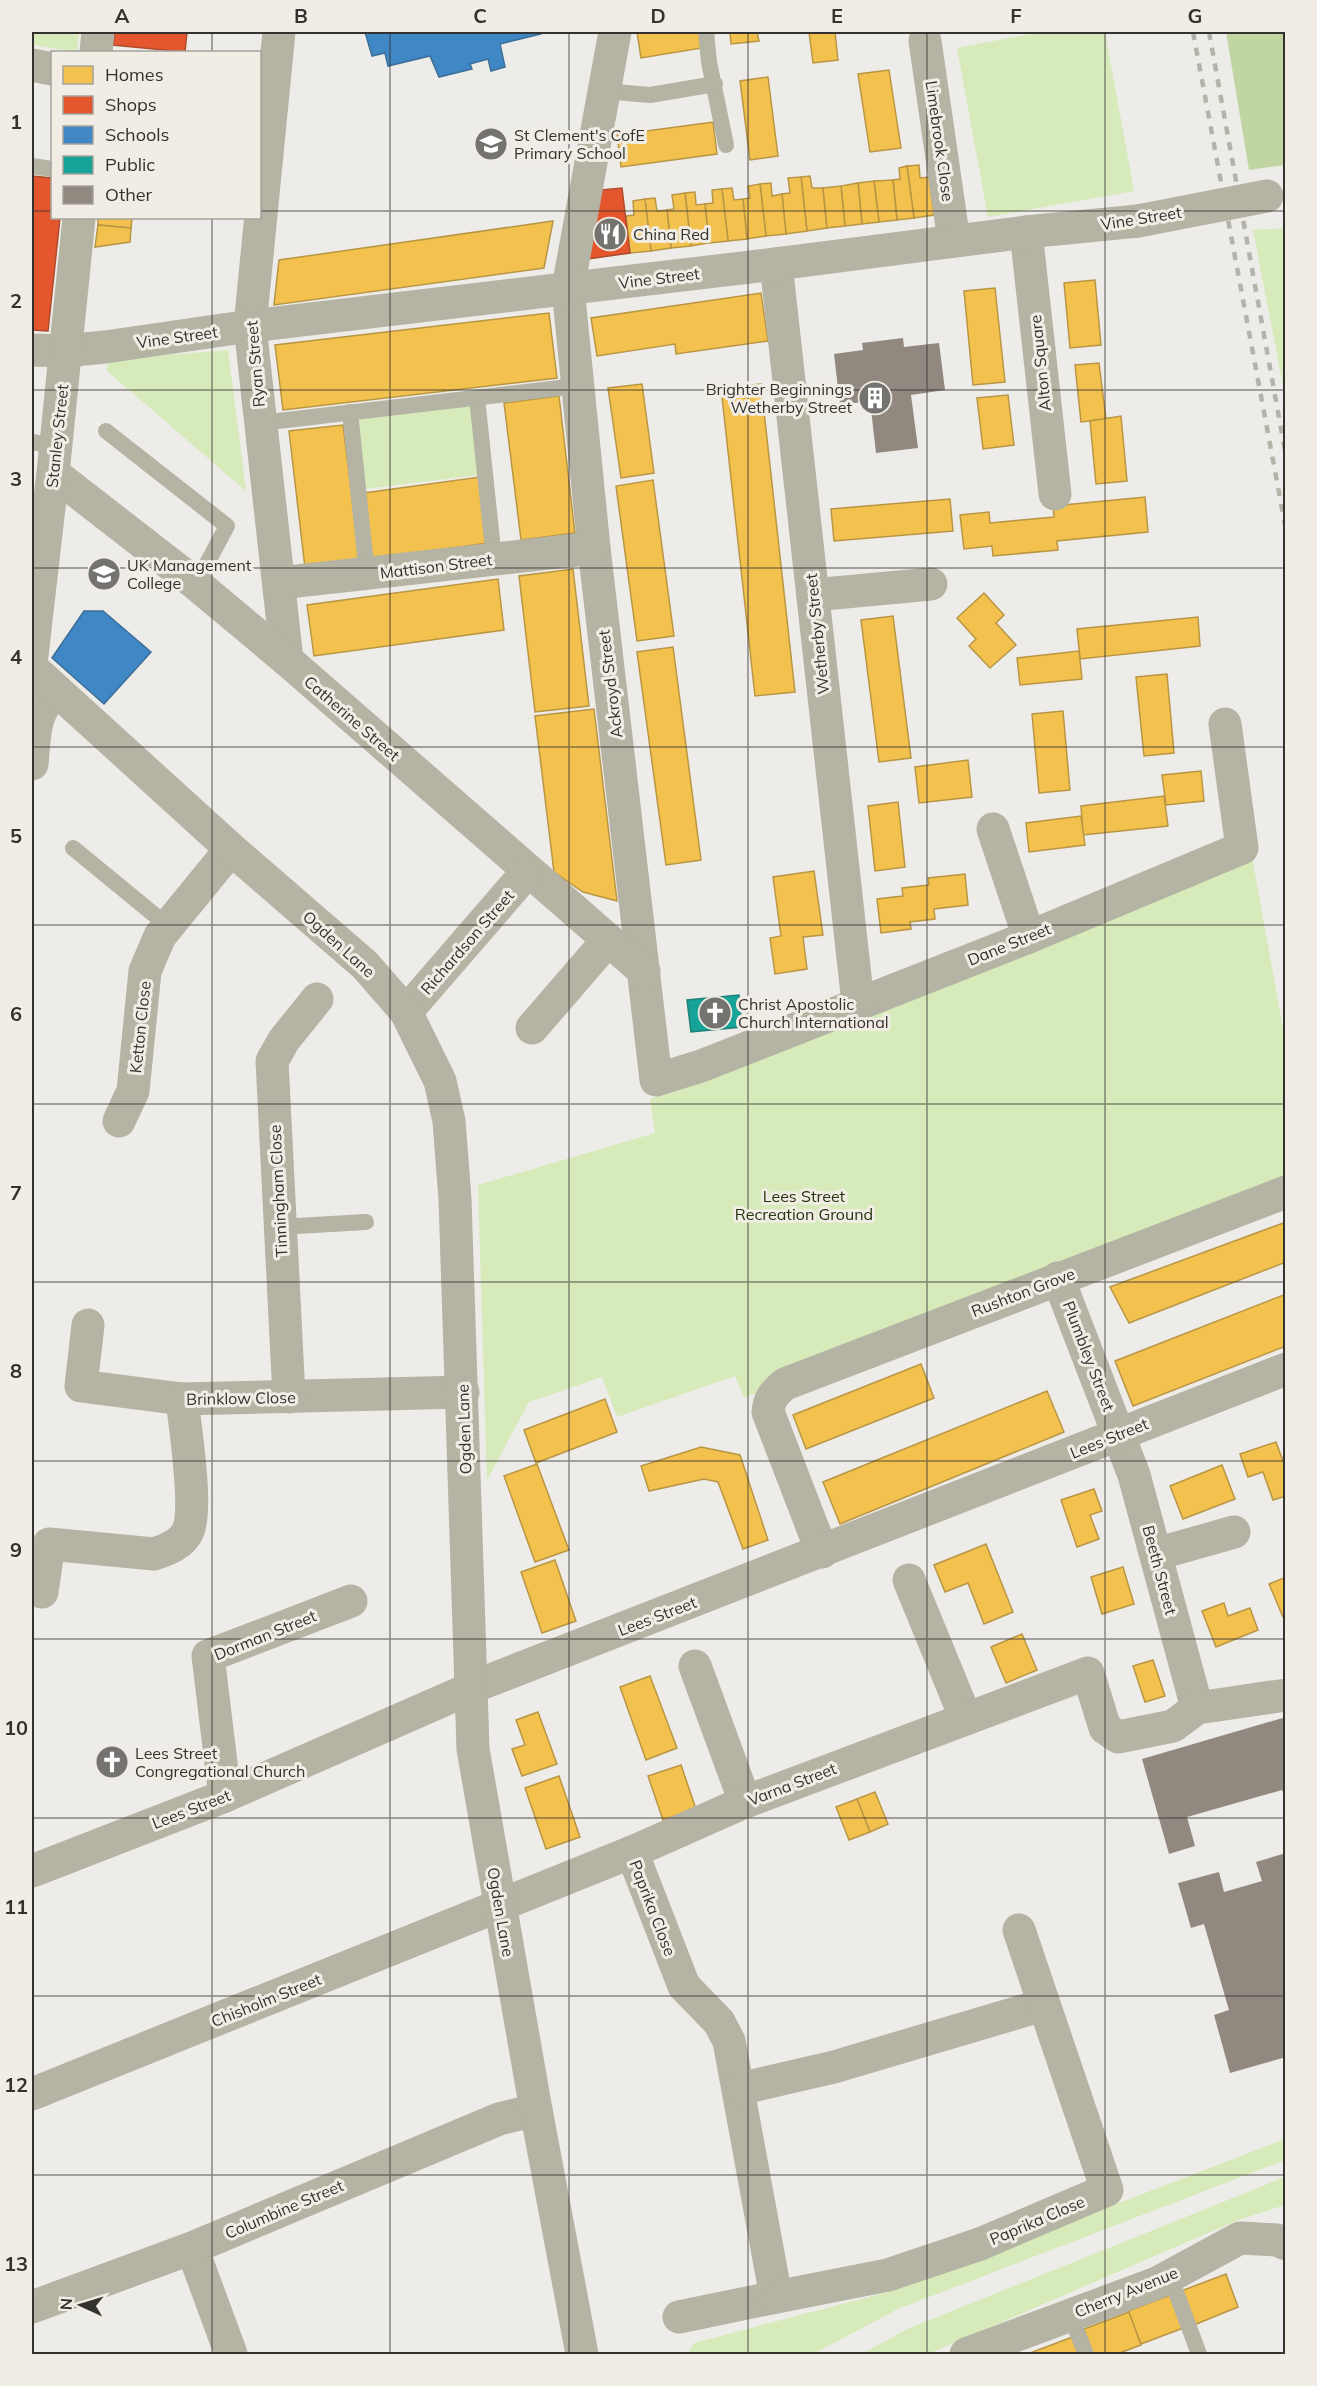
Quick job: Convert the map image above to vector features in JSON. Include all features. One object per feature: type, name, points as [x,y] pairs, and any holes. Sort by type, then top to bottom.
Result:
[{"type":"street","points":[[96,51],[98,32]]},
{"type":"street","name":"Ryan Street","points":[[261,214],[279,32]]},
{"type":"street","name":"Ackroyd Street","points":[[615,32],[568,288],[576,386],[656,1080]]},
{"type":"street","name":"Limebrook Close","points":[[926,41],[954,241]]},
{"type":"street","points":[[32,65],[51,69]]},
{"type":"street","name":"Vine Street","points":[[32,350],[64,351],[250,326],[1026,232],[1138,221],[1276,196]]},
{"type":"street","name":"Stanley Street","points":[[32,655],[47,454],[64,351],[79,219]]},
{"type":"street","name":"Ryan Street","points":[[261,219],[250,326],[287,660]]},
{"type":"street","name":"Alton Square","points":[[1026,232],[1055,494]]},
{"type":"street","name":"Wetherby Street","points":[[776,264],[858,1004]]},
{"type":"street","name":"Catherine Street","points":[[47,454],[644,971]]},
{"type":"street","name":"Mattison Street","points":[[279,584],[594,548]]},
{"type":"street","points":[[813,595],[931,584]]},
{"type":"street","name":"Ogden Lane","points":[[32,668],[231,849],[365,965],[406,1012],[440,1081],[449,1121],[463,1392],[473,1749],[536,2110],[582,2355]]},
{"type":"street","points":[[32,764],[38,714],[56,690]]},
{"type":"street","name":"Dane Street","points":[[656,1080],[701,1066],[1029,937],[1242,848],[1225,724]]},
{"type":"street","points":[[993,829],[1029,937]]},
{"type":"street","name":"Ketton Close","points":[[119,1121],[133,1091],[145,971],[160,936],[231,849]]},
{"type":"street","name":"Richardson Street","points":[[406,1012],[527,872]]},
{"type":"street","points":[[531,1028],[608,940]]},
{"type":"street","name":"Tinningham Close","points":[[290,1397],[279,1227],[272,1061],[284,1040],[317,999]]},
{"type":"street","name":"Rushton Grove","points":[[822,1552],[771,1421],[768,1403],[784,1384],[1286,1192]]},
{"type":"street","name":"Plumbley Street","points":[[1058,1278],[1119,1434]]},
{"type":"street","name":"Brinklow Close","points":[[88,1325],[81,1386],[182,1399],[463,1392]]},
{"type":"street","name":"Lees Street","points":[[32,1871],[225,1796],[472,1688],[1286,1369]]},
{"type":"street","points":[[42,1592],[49,1544],[154,1554],[168,1549],[184,1537],[190,1521],[191,1498],[182,1399]]},
{"type":"street","name":"Beeth Street","points":[[1119,1434],[1156,1554],[1197,1708]]},
{"type":"street","points":[[1156,1554],[1234,1532]]},
{"type":"street","points":[[909,1580],[966,1719]]},
{"type":"street","name":"Dorman Street","points":[[225,1796],[208,1656],[351,1601]]},
{"type":"street","points":[[695,1666],[745,1802]]},
{"type":"street","name":"Varna Street","points":[[500,1906],[632,1852],[745,1802],[1088,1673],[1105,1728],[1118,1737],[1173,1726],[1197,1708]]},
{"type":"street","points":[[1197,1708],[1286,1695]]},
{"type":"street","name":"Paprika Close","points":[[632,1852],[684,1986],[719,2022],[729,2041],[776,2297]]},
{"type":"street","name":"Chisholm Street","points":[[32,2094],[500,1906]]},
{"type":"street","name":"Paprika Close","points":[[679,2317],[888,2275],[980,2244],[1107,2190],[1018,1930]]},
{"type":"street","points":[[739,2089],[834,2067],[1043,2005]]},
{"type":"street","name":"Columbine Street","points":[[32,2307],[192,2248],[499,2119],[536,2110]]},
{"type":"street","name":"Cherry Avenue","points":[[966,2355],[1170,2276],[1240,2238],[1276,2240],[1286,2244]]},
{"type":"street","points":[[192,2248],[231,2355]]},
{"type":"lane","points":[[706,32],[709,62],[726,145]]},
{"type":"lane","points":[[604,91],[650,95],[715,84]]},
{"type":"lane","points":[[32,166],[51,169]]},
{"type":"lane","points":[[261,423],[576,386]]},
{"type":"lane","points":[[477,398],[494,559]]},
{"type":"lane","points":[[350,412],[367,574]]},
{"type":"lane","points":[[106,432],[227,526],[196,584]]},
{"type":"lane","points":[[73,848],[168,926]]},
{"type":"lane","points":[[279,1227],[366,1222]]},
{"type":"lane","points":[[1170,2276],[1199,2355]]},
{"type":"lane","points":[[1070,2315],[1086,2355]]},
{"type":"green space","points":[[32,32],[79,32],[77,51],[32,45]]},
{"type":"green space","points":[[1040,32],[1105,32],[1134,191],[988,217],[957,48]]},
{"type":"green space","points":[[1226,32],[1285,32],[1285,165],[1249,170]]},
{"type":"green space","points":[[1286,228],[1285,396],[1253,230]]},
{"type":"green space","points":[[228,350],[246,491],[107,371],[108,360]]},
{"type":"green space","points":[[471,405],[479,475],[364,489],[356,420]]},
{"type":"green space","name":"Lees Street Recreation Ground","points":[[1252,857],[1285,1040],[1285,1178],[744,1398],[735,1376],[617,1417],[602,1377],[529,1402],[487,1480],[478,1185],[655,1133],[650,1099]]},
{"type":"green space","points":[[1285,2139],[1285,2160],[898,2309],[813,2354],[687,2354],[694,2343],[888,2292]]},
{"type":"green space","points":[[1285,2177],[1285,2205],[1238,2220],[928,2354],[862,2354],[907,2329]]},
{"type":"building: Homes","points":[[637,32],[699,32],[702,48],[641,58]]},
{"type":"building: Homes","points":[[730,32],[757,32],[759,41],[731,44]]},
{"type":"building: Homes","points":[[809,32],[835,32],[838,60],[813,63]]},
{"type":"building: Homes","points":[[889,70],[901,148],[870,152],[858,74]]},
{"type":"building: Homes","points":[[768,77],[778,156],[750,160],[740,81]]},
{"type":"building: Homes","points":[[713,122],[717,154],[621,167],[617,135]]},
{"type":"building: Homes","points":[[919,165],[920,178],[929,177],[934,215],[914,218],[907,166]]},
{"type":"building: Homes","points":[[907,166],[914,218],[897,220],[893,180],[900,179],[899,168]]},
{"type":"building: Homes","points":[[810,176],[812,188],[823,188],[827,228],[807,231],[801,177]]},
{"type":"building: Homes","points":[[801,177],[807,231],[786,234],[782,194],[790,193],[788,178]]},
{"type":"building: Homes","points":[[893,180],[897,220],[879,222],[874,181]]},
{"type":"building: Homes","points":[[874,181],[879,222],[862,224],[858,183]]},
{"type":"building: Homes","points":[[771,183],[772,196],[782,194],[786,234],[766,236],[760,184]]},
{"type":"building: Homes","points":[[858,183],[862,224],[845,226],[841,186]]},
{"type":"building: Homes","points":[[760,184],[766,236],[747,239],[743,199],[750,198],[748,186]]},
{"type":"building: Homes","points":[[841,186],[845,226],[827,228],[823,188]]},
{"type":"building: Homes","points":[[732,188],[734,200],[743,199],[747,239],[728,241],[722,189]]},
{"type":"building: Homes","points":[[722,189],[728,241],[709,243],[705,204],[713,203],[712,190]]},
{"type":"building: Homes","points":[[695,192],[696,205],[705,204],[709,243],[691,246],[685,193]]},
{"type":"building: Homes","points":[[685,193],[691,246],[671,248],[667,210],[674,209],[672,195]]},
{"type":"building: Homes","points":[[655,198],[657,211],[667,210],[671,248],[651,251],[645,199]]},
{"type":"building: Homes","points":[[645,199],[651,251],[630,253],[626,216],[634,215],[633,201]]},
{"type":"building: Homes","points":[[98,219],[132,219],[131,228],[98,225]]},
{"type":"building: Homes","points":[[553,221],[544,268],[274,305],[279,260]]},
{"type":"building: Homes","points":[[98,225],[131,228],[130,242],[95,247]]},
{"type":"building: Homes","points":[[1095,280],[1101,345],[1070,348],[1064,283]]},
{"type":"building: Homes","points":[[995,288],[1005,382],[973,385],[964,291]]},
{"type":"building: Homes","points":[[761,293],[768,341],[676,354],[675,344],[597,356],[591,318]]},
{"type":"building: Homes","points":[[549,313],[557,378],[283,410],[275,345]]},
{"type":"building: Homes","points":[[1099,363],[1106,419],[1081,422],[1075,365]]},
{"type":"building: Homes","points":[[642,384],[654,473],[621,478],[608,388]]},
{"type":"building: Homes","points":[[761,384],[795,692],[755,696],[721,388]]},
{"type":"building: Homes","points":[[1008,395],[1014,445],[983,449],[977,398]]},
{"type":"building: Homes","points":[[559,396],[575,533],[521,540],[504,403]]},
{"type":"building: Homes","points":[[1121,416],[1127,481],[1096,484],[1090,421]]},
{"type":"building: Homes","points":[[343,425],[360,561],[305,568],[289,431]]},
{"type":"building: Homes","points":[[480,477],[488,543],[372,559],[364,493]]},
{"type":"building: Homes","points":[[653,480],[674,636],[637,641],[616,486]]},
{"type":"building: Homes","points":[[1145,497],[1148,532],[1057,541],[1058,550],[993,556],[992,546],[964,549],[960,515],[989,512],[990,523],[1054,517],[1053,506]]},
{"type":"building: Homes","points":[[950,499],[953,531],[834,541],[831,509]]},
{"type":"building: Homes","points":[[573,569],[589,706],[535,712],[519,576]]},
{"type":"building: Homes","points":[[498,579],[504,630],[314,656],[307,605]]},
{"type":"building: Homes","points":[[984,593],[1004,615],[996,623],[1016,645],[990,668],[969,646],[976,639],[957,618]]},
{"type":"building: Homes","points":[[893,616],[911,758],[879,762],[861,620]]},
{"type":"building: Homes","points":[[1198,617],[1200,646],[1080,659],[1077,629]]},
{"type":"building: Homes","points":[[673,647],[701,860],[666,865],[637,652]]},
{"type":"building: Homes","points":[[1079,651],[1082,679],[1020,685],[1017,658]]},
{"type":"building: Homes","points":[[1167,674],[1174,753],[1144,756],[1136,677]]},
{"type":"building: Homes","points":[[594,709],[617,901],[583,892],[554,872],[535,716]]},
{"type":"building: Homes","points":[[1063,711],[1070,790],[1039,793],[1032,714]]},
{"type":"building: Homes","points":[[968,760],[972,797],[919,803],[915,767]]},
{"type":"building: Homes","points":[[1201,771],[1204,801],[1166,805],[1162,775]]},
{"type":"building: Homes","points":[[1164,796],[1168,826],[1083,835],[1081,806]]},
{"type":"building: Homes","points":[[898,802],[905,867],[875,871],[868,806]]},
{"type":"building: Homes","points":[[1081,816],[1085,845],[1029,852],[1026,823]]},
{"type":"building: Homes","points":[[814,871],[823,935],[803,937],[807,969],[775,974],[770,938],[781,936],[773,877]]},
{"type":"building: Homes","points":[[965,874],[968,905],[934,909],[935,919],[910,922],[911,929],[881,933],[877,899],[903,896],[902,888],[929,885],[928,878]]},
{"type":"building: Homes","points":[[1286,1222],[1286,1262],[1129,1323],[1110,1287]]},
{"type":"building: Homes","points":[[1286,1294],[1286,1346],[1133,1406],[1115,1361]]},
{"type":"building: Homes","points":[[921,1364],[934,1398],[806,1449],[793,1415]]},
{"type":"building: Homes","points":[[1047,1391],[1064,1432],[840,1524],[823,1482]]},
{"type":"building: Homes","points":[[605,1399],[617,1432],[536,1463],[524,1430]]},
{"type":"building: Homes","points":[[1276,1442],[1286,1469],[1286,1496],[1273,1500],[1263,1472],[1248,1477],[1240,1454]]},
{"type":"building: Homes","points":[[701,1447],[740,1455],[768,1540],[743,1549],[718,1482],[704,1479],[649,1491],[641,1466]]},
{"type":"building: Homes","points":[[537,1464],[569,1550],[535,1562],[504,1476]]},
{"type":"building: Homes","points":[[1222,1465],[1235,1499],[1183,1519],[1170,1486]]},
{"type":"building: Homes","points":[[1094,1489],[1102,1511],[1090,1515],[1099,1539],[1077,1547],[1061,1500]]},
{"type":"building: Homes","points":[[986,1544],[1013,1612],[984,1624],[968,1583],[945,1592],[934,1565]]},
{"type":"building: Homes","points":[[555,1560],[576,1621],[542,1633],[521,1572]]},
{"type":"building: Homes","points":[[1123,1567],[1134,1604],[1102,1614],[1091,1577]]},
{"type":"building: Homes","points":[[1286,1577],[1286,1616],[1283,1617],[1269,1584]]},
{"type":"building: Homes","points":[[1224,1603],[1228,1616],[1250,1608],[1258,1630],[1216,1647],[1202,1611]]},
{"type":"building: Homes","points":[[1022,1634],[1037,1670],[1006,1683],[991,1647]]},
{"type":"building: Homes","points":[[1153,1660],[1165,1696],[1145,1702],[1133,1666]]},
{"type":"building: Homes","points":[[650,1676],[677,1748],[646,1760],[620,1687]]},
{"type":"building: Homes","points":[[538,1712],[557,1764],[522,1776],[512,1749],[525,1745],[516,1720]]},
{"type":"building: Homes","points":[[681,1765],[696,1809],[663,1820],[648,1776]]},
{"type":"building: Homes","points":[[559,1776],[580,1837],[546,1849],[525,1788]]},
{"type":"building: Homes","points":[[875,1792],[888,1824],[870,1832],[857,1799]]},
{"type":"building: Homes","points":[[857,1799],[870,1832],[849,1840],[836,1807]]},
{"type":"building: Homes","points":[[1226,2274],[1238,2307],[1194,2325],[1181,2291]]},
{"type":"building: Homes","points":[[1173,2294],[1186,2327],[1141,2344],[1128,2311]]},
{"type":"building: Homes","points":[[1129,2312],[1141,2345],[1117,2354],[1093,2354],[1084,2329]]},
{"type":"building: Homes","points":[[1075,2336],[1082,2354],[1030,2354],[1030,2353]]},
{"type":"building: Shops","points":[[115,32],[187,32],[185,51],[113,45]]},
{"type":"building: Shops","points":[[32,176],[51,178],[51,219],[60,219],[48,331],[32,330]]},
{"type":"building: Shops","name":"China Red","points":[[622,188],[630,253],[587,259],[601,190]]},
{"type":"building: Schools","points":[[365,32],[541,32],[541,34],[500,44],[505,67],[491,71],[488,59],[470,64],[472,69],[439,77],[430,56],[388,66],[385,53],[372,56]]},
{"type":"building: Schools","points":[[84,611],[103,611],[151,652],[104,704],[52,658]]},
{"type":"building: Public","name":"Christ Apostolic Church International","points":[[739,995],[742,1027],[691,1032],[687,1000]]},
{"type":"building: Other","name":"Brighter Beginnings Wetherby Street","points":[[903,338],[904,347],[939,343],[945,390],[911,395],[918,448],[876,453],[870,401],[840,405],[834,354],[863,350],[862,343]]},
{"type":"building: Other","points":[[1286,1717],[1286,1799],[1282,1790],[1187,1817],[1195,1846],[1169,1854],[1142,1759]]},
{"type":"building: Other","points":[[1286,1853],[1286,2057],[1230,2073],[1214,2015],[1229,2010],[1204,1924],[1191,1928],[1178,1883],[1219,1872],[1224,1892],[1262,1881],[1256,1862]]},
{"type":"railway","points":[[1193,32],[1286,530]]},
{"type":"railway","points":[[1209,32],[1286,456]]},
{"type":"place","name":"St Clement's CofE Primary School","points":[[491,144]]},
{"type":"place","name":"China Red","points":[[610,234]]},
{"type":"place","name":"Brighter Beginnings Wetherby Street","points":[[875,398]]},
{"type":"place","name":"UK Management College","points":[[104,574]]},
{"type":"place","name":"Christ Apostolic Church International","points":[[715,1013]]},
{"type":"place","name":"Lees Street Congregational Church","points":[[112,1762]]}]
